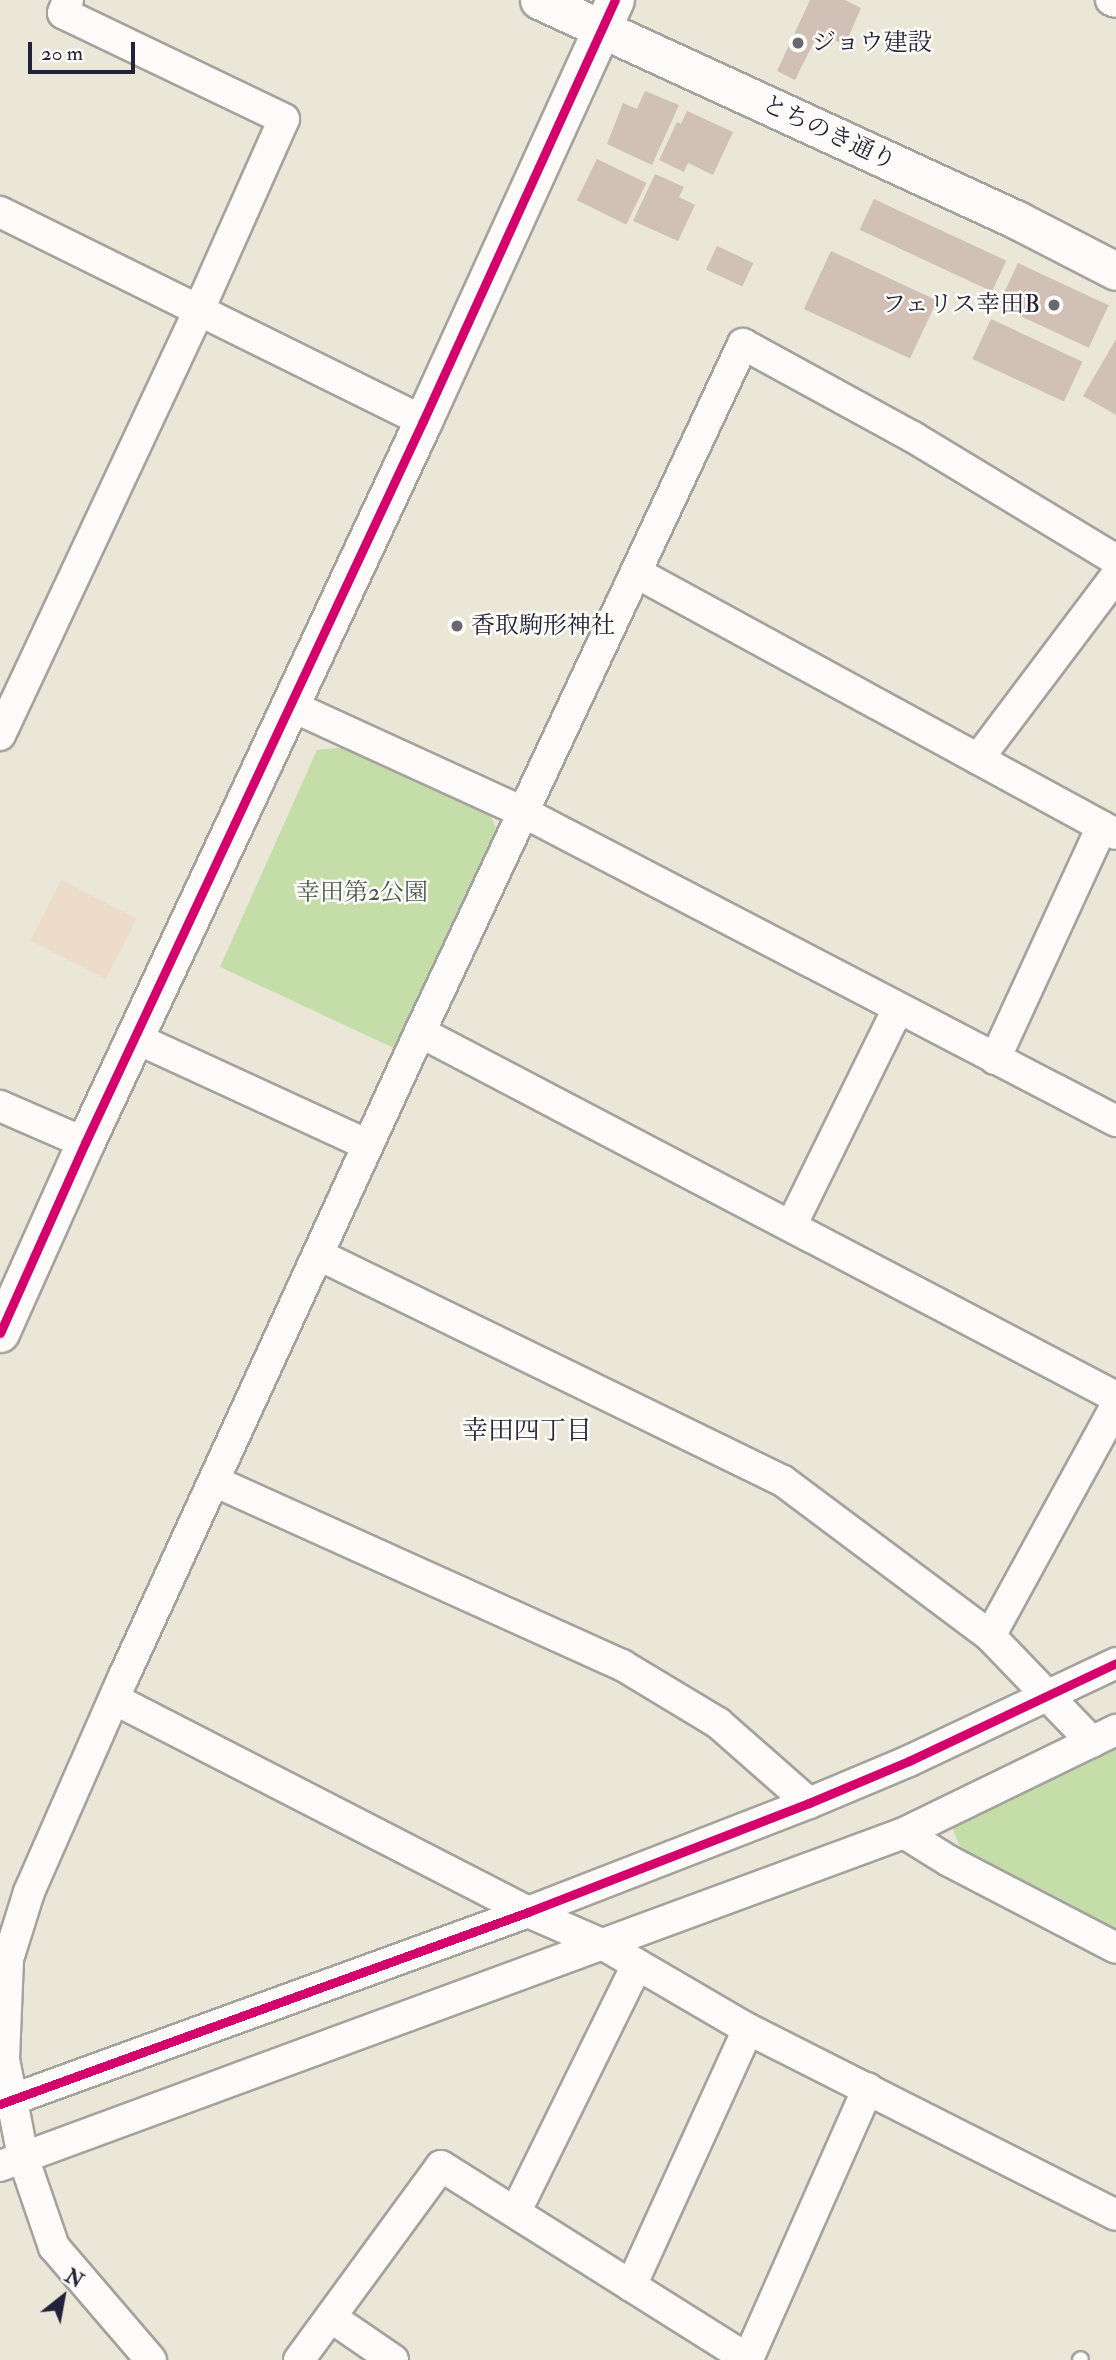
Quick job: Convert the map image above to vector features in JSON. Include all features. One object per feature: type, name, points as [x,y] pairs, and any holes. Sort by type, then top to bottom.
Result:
[{"type":"street","points":[[0,735],[198,312],[284,118],[63,13],[68,0]]},
{"type":"street","name":"とちのき通り","points":[[540,0],[608,14],[1116,271]]},
{"type":"street","points":[[1111,0],[1116,2]]},
{"type":"street","points":[[0,1333],[85,1143],[423,421],[608,14]]},
{"type":"street","points":[[0,212],[423,421]]},
{"type":"street","points":[[151,2360],[54,2247],[12,2161],[4,2059],[8,1959],[29,1892],[214,1481],[420,1031],[743,344],[913,437],[1116,560]]},
{"type":"street","points":[[637,573],[1109,831],[995,1059]]},
{"type":"street","points":[[978,759],[1116,576]]},
{"type":"street","points":[[289,705],[523,812],[1116,1121]]},
{"type":"street","points":[[791,1226],[898,1009]]},
{"type":"street","points":[[420,1031],[1116,1397]]},
{"type":"street","points":[[135,1038],[368,1145]]},
{"type":"street","points":[[0,1106],[85,1143]]},
{"type":"street","points":[[12,2161],[904,1833],[1104,1736],[1048,1696],[990,1636],[783,1481],[318,1255]]},
{"type":"street","points":[[990,1636],[1116,1406]]},
{"type":"street","points":[[214,1481],[622,1665],[718,1723],[809,1803]]},
{"type":"street","points":[[7,2101],[528,1912],[809,1803],[909,1761],[1116,1663]]},
{"type":"street","points":[[116,1700],[528,1912],[604,1945],[748,2029],[1116,2215]]},
{"type":"street","points":[[904,1833],[948,1861],[1116,1948]]},
{"type":"street","points":[[516,2211],[637,1965]]},
{"type":"street","points":[[631,2286],[748,2029]]},
{"type":"street","points":[[299,2360],[441,2165],[748,2359],[869,2088]]},
{"type":"street","points":[[332,2318],[393,2360]]},
{"type":"shaded area","points":[[61,880],[137,919],[106,979],[30,941]]},
{"type":"green space","name":"幸田第2公園","points":[[346,747],[484,810],[490,815],[497,830],[496,840],[398,1050],[220,967],[317,750]]},
{"type":"green space","points":[[1116,1741],[1116,1931],[965,1850],[959,1845],[952,1826]]},
{"type":"building","points":[[810,0],[845,0],[861,8],[845,45],[834,40],[832,45],[816,38],[795,80],[777,71]]},
{"type":"building","points":[[645,91],[679,105],[652,165],[607,144],[623,103],[637,109]]},
{"type":"building","points":[[687,111],[733,132],[713,175],[688,163],[684,172],[659,160],[677,122],[681,124]]},
{"type":"building","points":[[597,159],[646,183],[626,224],[577,200]]},
{"type":"building","points":[[655,174],[684,187],[679,197],[695,205],[678,241],[633,221]]},
{"type":"building","points":[[874,199],[1006,261],[992,292],[860,230]]},
{"type":"building","points":[[717,246],[753,263],[742,286],[706,270]]},
{"type":"building","points":[[831,251],[937,300],[910,358],[804,309]]},
{"type":"building","name":"フェリス幸田B","points":[[1018,263],[1109,305],[1089,348],[998,306]]},
{"type":"building","points":[[991,319],[1083,362],[1064,402],[972,359]]},
{"type":"building","points":[[1116,339],[1116,415],[1083,396]]},
{"type":"cycle path","points":[[0,1333],[85,1143],[423,421],[615,0]]},
{"type":"cycle path","points":[[0,2104],[528,1912],[809,1803],[909,1761],[1116,1663]]},
{"type":"place","name":"ジョウ建設","points":[[798,43]]},
{"type":"place","name":"フェリス幸田B","points":[[1054,305]]},
{"type":"place","name":"香取駒形神社","points":[[457,626]]},
{"type":"district","name":"幸田四丁目","points":[[527,1432]]}]
